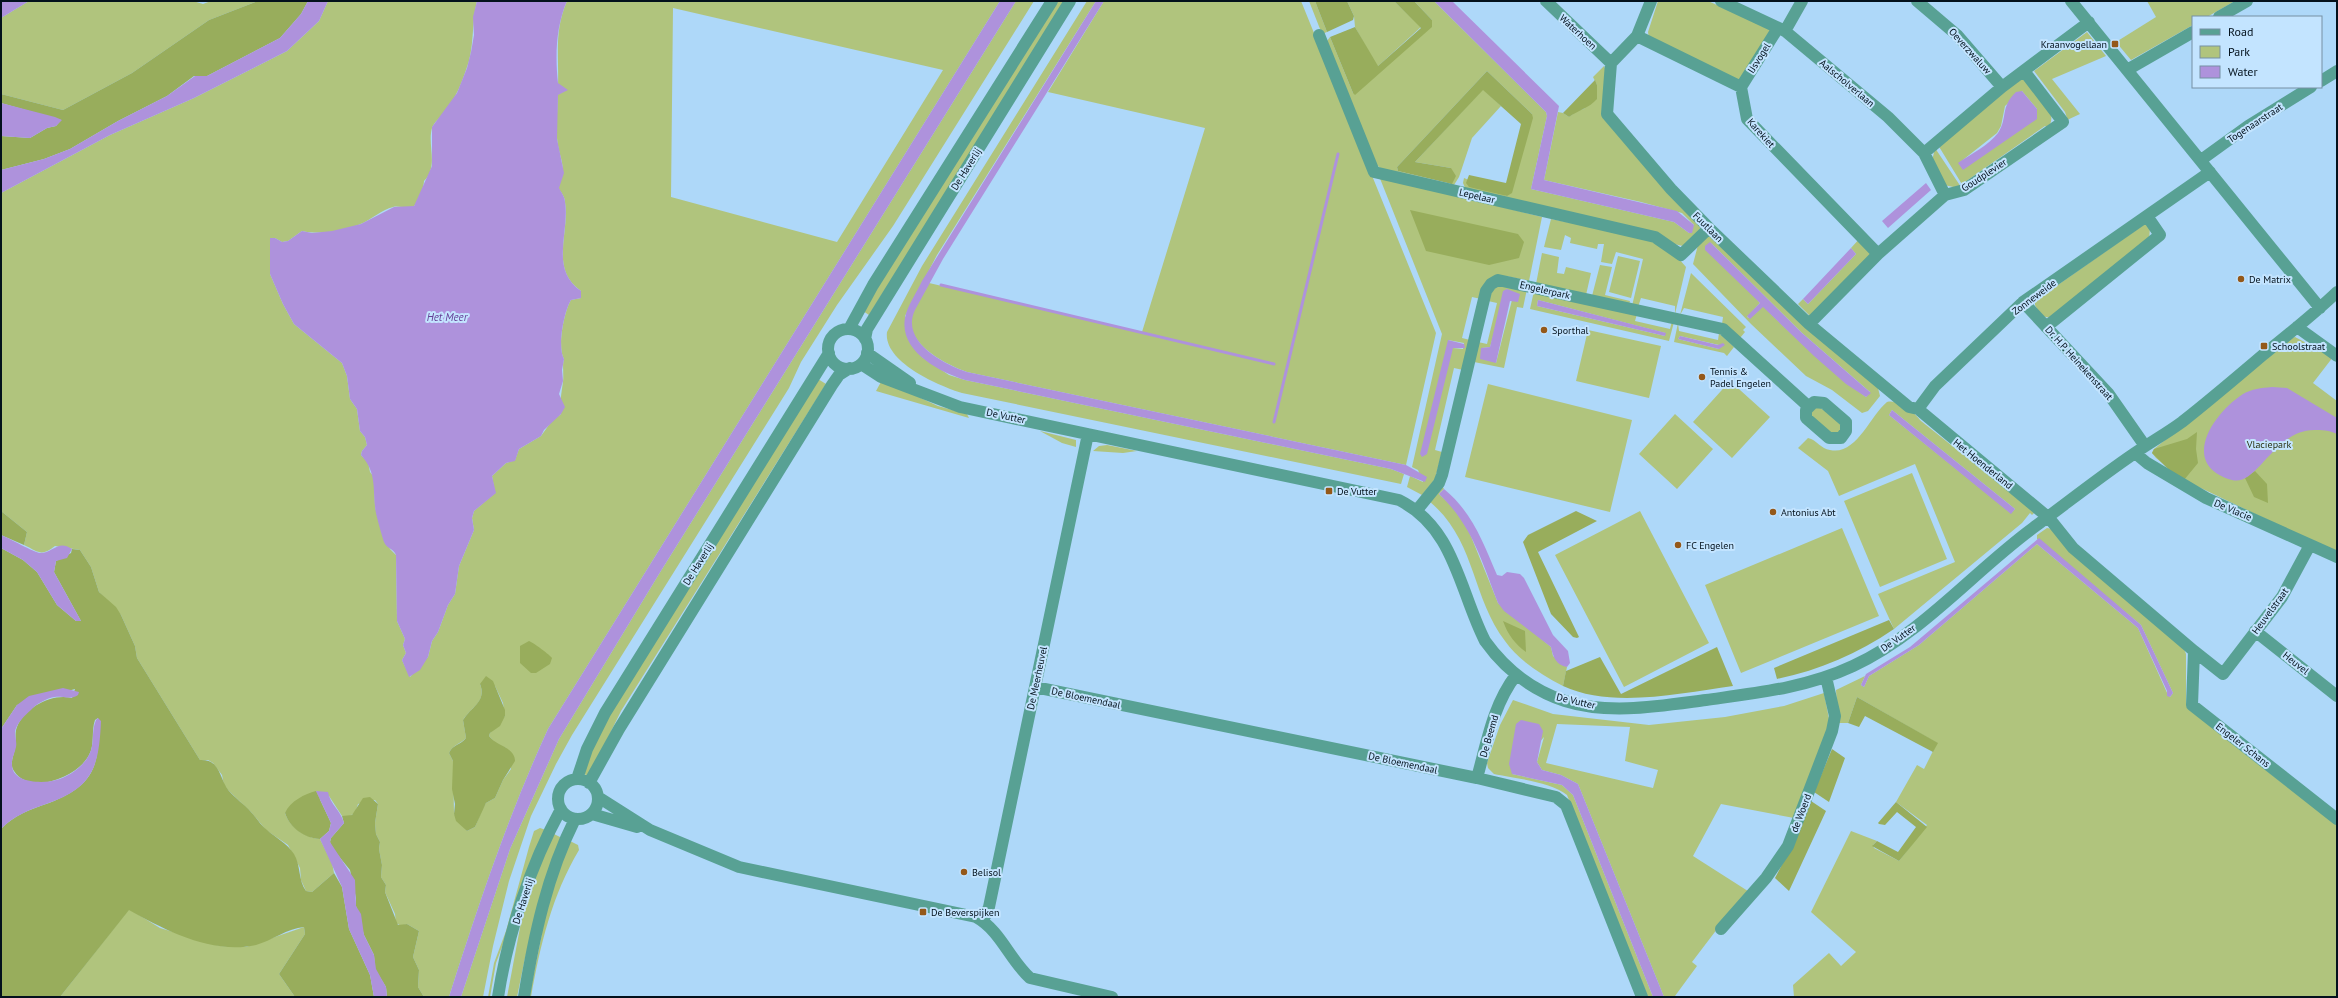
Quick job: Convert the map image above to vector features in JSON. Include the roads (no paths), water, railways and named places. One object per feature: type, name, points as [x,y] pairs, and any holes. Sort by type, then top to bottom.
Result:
[{"type":"street","name":"De Haverlij","points":[[849,329],[873,284],[1052,1]]},
{"type":"street","name":"De Haverlij","points":[[865,339],[867,329],[1070,1]]},
{"type":"street","name":"Waterhoen","points":[[1546,1],[1611,63]]},
{"type":"street","points":[[1611,63],[1638,36],[1651,1]]},
{"type":"street","name":"Aalscholverlaan","points":[[1721,1],[1782,29],[1888,117],[1924,153],[1945,195]]},
{"type":"street","name":"IJsvogel","points":[[1741,87],[1802,1]]},
{"type":"street","name":"Oeverzwaluw","points":[[1917,1],[1957,34],[2002,87]]},
{"type":"street","points":[[2221,16],[2247,1]]},
{"type":"street","points":[[2074,2],[2127,70],[2320,308]]},
{"type":"street","points":[[1924,153],[2002,87],[2089,22]]},
{"type":"street","points":[[2127,70],[2192,33]]},
{"type":"street","name":"Lepelaar","points":[[1319,35],[1374,172],[1654,237],[1682,255],[1709,228]]},
{"type":"street","points":[[1638,36],[1741,87]]},
{"type":"street","name":"Fuutlaan","points":[[1611,63],[1607,114],[1671,189],[1709,228],[1809,324],[1908,407],[1918,410]]},
{"type":"street","name":"Goudplevier","points":[[1809,324],[1878,254],[1945,195],[1964,190],[2063,122],[2024,70]]},
{"type":"street","points":[[2322,80],[2337,71]]},
{"type":"street","name":"Karekiet","points":[[1741,87],[1747,119],[1878,254]]},
{"type":"street","name":"Togenaarstraat","points":[[2201,160],[2248,126],[2309,88]]},
{"type":"street","name":"Zonneweide","points":[[1918,410],[1935,386],[2023,302],[2210,172]]},
{"type":"street","points":[[2046,327],[2160,235],[2147,216]]},
{"type":"street","name":"Engelerpark","points":[[1417,510],[1439,483],[1442,475],[1486,291],[1498,280],[1723,329],[1808,406]]},
{"type":"street","points":[[2194,651],[2073,548],[2049,518],[2140,449],[2180,424],[2320,308],[2337,292]]},
{"type":"street","name":"Dr. H.P. Heinekenstraat","points":[[2023,302],[2108,393],[2140,449]]},
{"type":"street","points":[[2297,327],[2337,356]]},
{"type":"street","points":[[843,330],[855,330],[865,339],[859,362],[836,364],[828,353],[830,341],[833,336],[843,330]]},
{"type":"street","name":"De Haverlij","points":[[577,780],[587,749],[605,713],[828,353]]},
{"type":"street","name":"De Haverlij","points":[[590,783],[619,729],[828,391],[839,375],[859,362]]},
{"type":"street","name":"De Vutter","points":[[859,362],[924,394],[960,407],[1387,496],[1417,510],[1433,525],[1446,546],[1486,641],[1494,653],[1516,675],[1550,695],[1566,701],[1608,708],[1638,708],[1741,696],[1795,686],[1826,677],[1866,660],[1898,640],[2033,528],[2049,518]]},
{"type":"street","name":"Het Hoenderland","points":[[1918,410],[2049,518]]},
{"type":"street","name":"De Meerheuvel","points":[[983,922],[989,907],[1088,434]]},
{"type":"street","name":"De Vlacie","points":[[2140,449],[2147,463],[2206,498],[2337,557]]},
{"type":"street","name":"Heuvelstraat","points":[[2194,651],[2223,674],[2282,597],[2310,544]]},
{"type":"street","name":"Heuvel","points":[[2256,631],[2337,696]]},
{"type":"street","name":"Engeler Schans","points":[[2194,651],[2192,705],[2337,819]]},
{"type":"street","name":"De Beemd","points":[[1478,778],[1492,718],[1507,686],[1516,675]]},
{"type":"street","name":"de Woerd","points":[[1720,929],[1766,878],[1788,846],[1832,731],[1834,716],[1826,677]]},
{"type":"street","name":"De Bloemendaal","points":[[1035,687],[1478,778],[1556,797],[1566,805],[1642,997]]},
{"type":"street","points":[[577,780],[590,783],[595,789],[598,797],[596,808],[592,814],[584,818],[575,819],[565,814],[561,809],[558,799],[561,790],[568,782],[577,780]]},
{"type":"street","points":[[598,797],[650,830]]},
{"type":"street","name":"De Haverlij","points":[[498,997],[517,918],[550,830],[561,809]]},
{"type":"street","points":[[592,814],[650,830],[739,867],[966,914],[983,922],[996,933],[1021,970],[1030,978],[1112,997]]},
{"type":"street","name":"De Haverlij","points":[[524,997],[537,925],[550,880],[575,819]]},
{"type":"water","points":[[1,1],[29,1],[1,18]]},
{"type":"water","points":[[308,1],[328,1],[319,21],[287,51],[194,98],[110,135],[1,193],[1,170],[44,159],[70,149],[118,121],[167,96],[195,76],[207,76],[280,38],[301,14]]},
{"type":"water","name":"Het Meer","points":[[477,1],[567,1],[563,11],[557,41],[558,83],[568,90],[558,95],[557,139],[564,173],[559,188],[565,200],[566,214],[563,261],[571,282],[581,291],[581,298],[571,300],[568,305],[562,329],[561,346],[564,359],[562,370],[563,381],[559,394],[565,407],[561,414],[544,430],[541,436],[519,449],[515,461],[506,463],[492,476],[496,493],[474,511],[472,518],[474,530],[459,566],[455,594],[448,605],[438,632],[432,641],[428,657],[420,670],[409,677],[402,660],[406,653],[403,645],[405,639],[397,621],[396,555],[394,551],[386,546],[379,524],[375,509],[373,479],[366,461],[361,455],[362,451],[367,445],[365,437],[360,431],[357,409],[350,399],[347,376],[342,363],[294,324],[283,304],[270,274],[270,238],[275,238],[282,242],[288,241],[302,231],[312,233],[332,231],[361,224],[394,207],[414,206],[432,166],[432,127],[457,93],[467,68],[474,35],[473,17]]},
{"type":"water","points":[[1000,1],[1016,1],[659,574],[559,739],[510,849],[461,997],[449,997],[494,862],[533,762],[548,729]]},
{"type":"water","points":[[1096,1],[1104,1],[943,259],[915,310],[912,321],[913,332],[919,341],[926,350],[936,357],[967,372],[1406,465],[1427,477],[1425,482],[1391,469],[965,380],[933,366],[914,350],[908,340],[905,330],[906,313],[912,299]]},
{"type":"water","points":[[1434,1],[1452,1],[1559,106],[1544,180],[1677,211],[1694,225],[1692,233],[1689,233],[1674,222],[1531,189],[1547,116],[1546,112]]},
{"type":"water","points":[[2022,91],[2037,109],[2037,119],[1963,170],[1958,163],[1985,145],[1998,133],[2011,97],[2016,92]]},
{"type":"water","points":[[1,103],[62,120],[56,126],[47,128],[30,138],[1,136]]},
{"type":"water","points":[[1926,183],[1931,190],[1888,228],[1882,221]]},
{"type":"water","points":[[1710,242],[1802,333],[1871,393],[1866,397],[1846,384],[1814,356],[1763,307],[1750,319],[1747,316],[1760,303],[1705,250],[1705,246]]},
{"type":"water","points":[[1851,248],[1856,254],[1808,304],[1803,299]]},
{"type":"water","points":[[1507,289],[1520,294],[1518,302],[1510,301],[1496,363],[1480,359],[1481,348],[1490,347],[1503,291]]},
{"type":"water","points":[[1538,300],[1666,333],[1665,336],[1537,306]]},
{"type":"water","points":[[1680,336],[1718,345],[1723,343],[1725,345],[1719,349],[1678,339]]},
{"type":"water","points":[[1448,340],[1464,344],[1465,348],[1453,348],[1427,454],[1422,457],[1420,454]]},
{"type":"water","points":[[2272,387],[2287,388],[2337,418],[2337,434],[2320,430],[2300,432],[2288,439],[2250,475],[2241,480],[2232,480],[2216,473],[2207,463],[2204,451],[2206,439],[2212,426],[2231,403],[2243,394],[2257,389]]},
{"type":"water","points":[[1892,410],[2015,509],[2011,514],[1889,415]]},
{"type":"water","points":[[1444,489],[1454,498],[1476,528],[1497,575],[1502,576],[1507,572],[1520,574],[1524,578],[1553,635],[1568,651],[1570,663],[1567,667],[1563,666],[1556,660],[1551,647],[1504,611],[1498,603],[1481,559],[1468,531],[1460,518],[1439,494]]},
{"type":"water","points":[[1,535],[40,553],[63,545],[72,549],[67,558],[56,561],[54,572],[81,621],[76,621],[57,605],[37,572],[23,560],[1,548]]},
{"type":"water","points":[[2039,538],[2141,625],[2173,693],[2170,697],[2167,696],[2167,691],[2138,628],[2037,544],[1919,645],[1869,676],[1864,687],[1861,685],[1866,674],[1910,647]]},
{"type":"water","points":[[63,688],[79,692],[78,695],[70,698],[55,697],[42,702],[26,714],[17,726],[15,732],[16,747],[12,763],[13,771],[22,779],[36,782],[56,780],[70,774],[83,764],[91,751],[95,724],[98,718],[101,721],[100,737],[95,763],[84,783],[74,791],[62,798],[22,814],[11,820],[1,829],[1,729],[17,705],[29,696]]},
{"type":"water","points":[[1521,720],[1539,724],[1543,731],[1537,762],[1542,770],[1561,775],[1578,784],[1664,997],[1653,997],[1573,795],[1562,785],[1512,774],[1509,764],[1516,724]]},
{"type":"water","points":[[316,791],[328,792],[331,800],[343,819],[344,823],[331,838],[330,842],[355,880],[356,906],[361,914],[364,935],[374,955],[376,969],[386,987],[387,997],[374,997],[370,975],[349,929],[342,887],[320,839],[329,831],[331,823]]},
{"type":"waterway","points":[[1274,422],[1338,154]]},
{"type":"waterway","points":[[941,285],[1274,364]]},
{"type":"place","name":"Kraanvogellaan","points":[[2115,44]]},
{"type":"place","name":"De Matrix","points":[[2241,279]]},
{"type":"place","name":"Sporthal","points":[[1544,330]]},
{"type":"place","name":"Schoolstraat","points":[[2264,346]]},
{"type":"place","name":"Tennis & Padel Engelen","points":[[1702,377]]},
{"type":"place","name":"De Vutter","points":[[1329,491]]},
{"type":"place","name":"Antonius Abt","points":[[1773,512]]},
{"type":"place","name":"FC Engelen","points":[[1678,545]]},
{"type":"place","name":"Belisol","points":[[964,872]]},
{"type":"place","name":"De Beverspijken","points":[[923,912]]},
{"type":"park label","name":"Vlaciepark","points":[[2269,444]]}]
